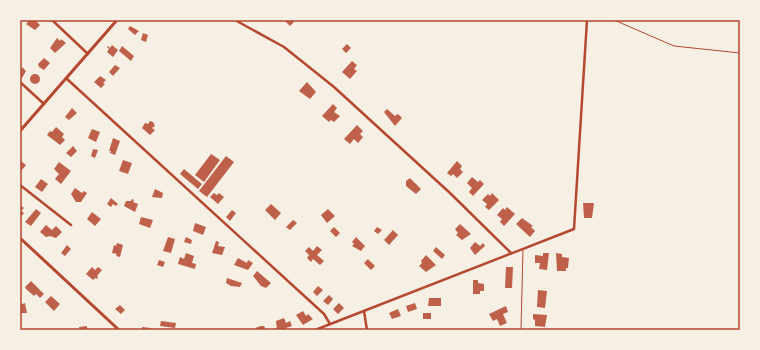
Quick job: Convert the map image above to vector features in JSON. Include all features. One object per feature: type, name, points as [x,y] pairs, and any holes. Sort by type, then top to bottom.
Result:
[{"type":"street","points":[[52,20],[88,54]]},
{"type":"street","points":[[20,131],[117,20]]},
{"type":"street","points":[[235,20],[284,47],[334,87],[450,192],[511,253]]},
{"type":"street","points":[[315,330],[574,229],[587,20]]},
{"type":"street","points":[[66,79],[324,314],[330,324]]},
{"type":"street","points":[[20,82],[44,104]]},
{"type":"street","points":[[20,185],[71,225]]},
{"type":"street","points":[[20,238],[119,330]]},
{"type":"street","points":[[364,311],[367,330]]},
{"type":"lane","points":[[521,330],[523,248]]},
{"type":"path","points":[[614,20],[674,46],[740,53]]},
{"type":"building","points":[[27,20],[35,20],[40,25],[35,30],[26,24],[29,21]]},
{"type":"building","points":[[284,20],[292,20],[294,22],[290,26]]},
{"type":"building","points":[[130,26],[139,31],[135,35],[128,29]]},
{"type":"building","points":[[143,33],[148,35],[146,42],[141,40]]},
{"type":"building","points":[[57,38],[66,43],[55,53],[50,48]]},
{"type":"building","points":[[347,44],[351,48],[346,53],[342,49]]},
{"type":"building","points":[[112,45],[118,50],[113,57],[107,52],[109,49],[107,47],[108,46],[110,48]]},
{"type":"building","points":[[122,46],[134,56],[131,61],[119,51]]},
{"type":"building","points":[[44,58],[50,63],[44,70],[39,67],[38,64]]},
{"type":"building","points":[[352,61],[357,65],[354,69],[357,71],[350,79],[342,72]]},
{"type":"building","points":[[115,65],[120,68],[113,76],[109,72]]},
{"type":"building","points":[[22,67],[26,71],[22,78],[20,76]]},
{"type":"building","points":[[33,74],[37,74],[39,75],[39,83],[33,84],[30,81],[30,77]]},
{"type":"building","points":[[100,76],[106,80],[103,83],[105,84],[101,88],[94,82]]},
{"type":"building","points":[[307,82],[316,92],[310,99],[299,91]]},
{"type":"building","points":[[333,104],[337,108],[334,112],[340,116],[334,122],[331,120],[329,122],[322,116]]},
{"type":"building","points":[[72,108],[77,113],[69,120],[65,117]]},
{"type":"building","points":[[387,109],[395,116],[398,114],[402,118],[395,126],[384,112]]},
{"type":"building","points":[[150,121],[153,122],[155,126],[152,128],[155,130],[150,135],[142,128],[145,123],[148,124]]},
{"type":"building","points":[[357,125],[363,131],[360,134],[363,137],[358,143],[354,139],[350,144],[344,139]]},
{"type":"building","points":[[56,127],[64,134],[62,137],[65,140],[60,145],[47,135]]},
{"type":"building","points":[[92,129],[100,132],[96,142],[88,138]]},
{"type":"building","points":[[113,138],[120,141],[115,155],[109,151]]},
{"type":"building","points":[[73,146],[77,151],[71,157],[66,153]]},
{"type":"building","points":[[93,149],[98,150],[95,158],[91,156]]},
{"type":"building","points":[[211,154],[220,160],[204,182],[195,175]]},
{"type":"building","points":[[226,156],[234,162],[207,197],[199,191]]},
{"type":"building","points":[[123,160],[132,163],[128,174],[119,171]]},
{"type":"building","points":[[21,161],[26,165],[21,171],[20,170]]},
{"type":"building","points":[[457,161],[462,166],[460,169],[463,172],[457,178],[453,174],[451,176],[447,173]]},
{"type":"building","points":[[59,162],[71,171],[61,184],[55,179],[59,174],[54,169]]},
{"type":"building","points":[[184,169],[202,184],[198,189],[180,174]]},
{"type":"building","points":[[472,177],[478,182],[480,180],[484,184],[473,196],[469,192],[472,188],[467,183]]},
{"type":"building","points":[[410,178],[421,189],[416,194],[406,186],[406,181]]},
{"type":"building","points":[[41,179],[48,184],[42,192],[35,187]]},
{"type":"building","points":[[75,188],[82,193],[84,191],[87,193],[81,202],[76,202],[71,194]]},
{"type":"building","points":[[155,189],[163,193],[162,198],[152,197]]},
{"type":"building","points":[[214,193],[217,195],[219,193],[224,197],[218,204],[210,197]]},
{"type":"building","points":[[492,193],[499,200],[489,210],[485,207],[487,204],[482,200],[488,194],[490,196]]},
{"type":"building","points":[[111,198],[118,204],[116,206],[113,204],[111,207],[107,204]]},
{"type":"building","points":[[132,199],[134,200],[133,202],[138,204],[135,212],[124,206],[126,201],[131,201]]},
{"type":"building","points":[[583,203],[594,203],[592,218],[584,218]]},
{"type":"building","points":[[271,204],[281,213],[275,220],[265,210]]},
{"type":"building","points":[[20,205],[24,208],[21,211],[24,213],[20,218]]},
{"type":"building","points":[[507,207],[515,214],[504,226],[500,222],[502,219],[497,215],[503,208],[505,210]]},
{"type":"building","points":[[36,209],[41,213],[31,226],[25,222]]},
{"type":"building","points":[[328,209],[335,216],[327,223],[321,215]]},
{"type":"building","points":[[232,210],[236,213],[230,221],[226,217]]},
{"type":"building","points":[[92,212],[101,219],[95,226],[87,219]]},
{"type":"building","points":[[141,217],[153,220],[150,228],[139,224]]},
{"type":"building","points":[[522,218],[533,226],[531,227],[535,231],[530,237],[516,224]]},
{"type":"building","points":[[293,220],[297,223],[290,230],[286,227]]},
{"type":"building","points":[[195,223],[206,227],[203,235],[193,231]]},
{"type":"building","points":[[460,224],[471,234],[462,240],[456,235],[458,233],[455,229]]},
{"type":"building","points":[[46,225],[52,230],[56,226],[62,232],[56,238],[50,236],[46,237],[40,232]]},
{"type":"building","points":[[334,227],[340,233],[336,237],[330,231]]},
{"type":"building","points":[[377,227],[382,230],[378,234],[374,231]]},
{"type":"building","points":[[393,230],[398,235],[389,245],[384,240]]},
{"type":"building","points":[[168,237],[175,239],[171,253],[163,251]]},
{"type":"building","points":[[186,237],[192,240],[191,244],[184,242]]},
{"type":"building","points":[[356,237],[365,246],[361,251],[352,246],[354,244],[352,242]]},
{"type":"building","points":[[216,241],[219,242],[218,246],[225,247],[222,255],[212,253]]},
{"type":"building","points":[[475,242],[480,246],[483,243],[485,246],[475,255],[470,248]]},
{"type":"building","points":[[117,243],[123,245],[120,257],[116,256],[117,254],[112,253],[114,245],[116,246]]},
{"type":"building","points":[[67,245],[71,249],[65,256],[61,253]]},
{"type":"building","points":[[317,246],[322,250],[317,255],[324,261],[320,265],[313,259],[311,262],[307,258],[309,255],[305,251],[309,247],[313,251]]},
{"type":"building","points":[[436,247],[445,255],[442,259],[433,251]]},
{"type":"building","points":[[186,253],[194,256],[192,263],[196,264],[195,269],[178,264],[180,257],[184,259]]},
{"type":"building","points":[[543,253],[549,253],[547,270],[539,269],[540,263],[535,263],[535,255],[543,256]]},
{"type":"building","points":[[556,253],[562,254],[562,257],[569,258],[568,268],[566,268],[566,271],[557,271]]},
{"type":"building","points":[[426,255],[436,265],[426,272],[419,266]]},
{"type":"building","points":[[238,258],[247,263],[248,260],[253,263],[248,270],[234,265]]},
{"type":"building","points":[[368,259],[375,266],[371,270],[364,263]]},
{"type":"building","points":[[159,260],[165,262],[163,267],[157,265]]},
{"type":"building","points":[[92,267],[95,270],[98,267],[102,270],[97,276],[97,279],[95,278],[93,280],[86,274]]},
{"type":"building","points":[[506,267],[513,267],[512,288],[505,288]]},
{"type":"building","points":[[257,271],[271,283],[266,288],[261,286],[253,276]]},
{"type":"building","points":[[227,278],[242,283],[240,287],[231,286],[226,283]]},
{"type":"building","points":[[473,280],[478,280],[478,283],[484,284],[484,291],[480,291],[480,294],[473,294]]},
{"type":"building","points":[[31,281],[44,294],[40,298],[36,294],[34,296],[26,289],[25,287]]},
{"type":"building","points":[[318,286],[323,290],[317,296],[313,292]]},
{"type":"building","points":[[538,290],[547,291],[545,308],[537,307]]},
{"type":"building","points":[[329,295],[333,299],[328,305],[323,301]]},
{"type":"building","points":[[51,296],[60,304],[54,311],[45,302]]},
{"type":"building","points":[[429,298],[441,298],[441,306],[428,306]]},
{"type":"building","points":[[25,303],[27,313],[21,313],[20,305]]},
{"type":"building","points":[[339,303],[344,308],[338,314],[333,309]]},
{"type":"building","points":[[415,303],[417,309],[408,312],[406,306]]},
{"type":"building","points":[[120,305],[125,310],[121,314],[115,309]]},
{"type":"building","points":[[506,306],[508,312],[503,314],[507,323],[500,326],[497,319],[493,321],[489,314]]},
{"type":"building","points":[[398,309],[401,316],[392,319],[389,313]]},
{"type":"building","points":[[303,311],[306,316],[308,314],[313,319],[303,325],[296,315]]},
{"type":"building","points":[[423,313],[431,313],[431,319],[423,319]]},
{"type":"building","points":[[533,314],[547,315],[545,327],[535,326]]},
{"type":"building","points":[[284,318],[286,323],[290,321],[292,326],[286,328],[287,330],[277,330],[276,321]]},
{"type":"building","points":[[161,321],[176,323],[175,328],[160,326]]},
{"type":"building","points":[[87,326],[87,330],[80,330],[79,327]]},
{"type":"building","points":[[264,326],[266,330],[256,330],[255,328]]},
{"type":"building","points":[[142,327],[151,328],[151,330],[142,330]]}]
